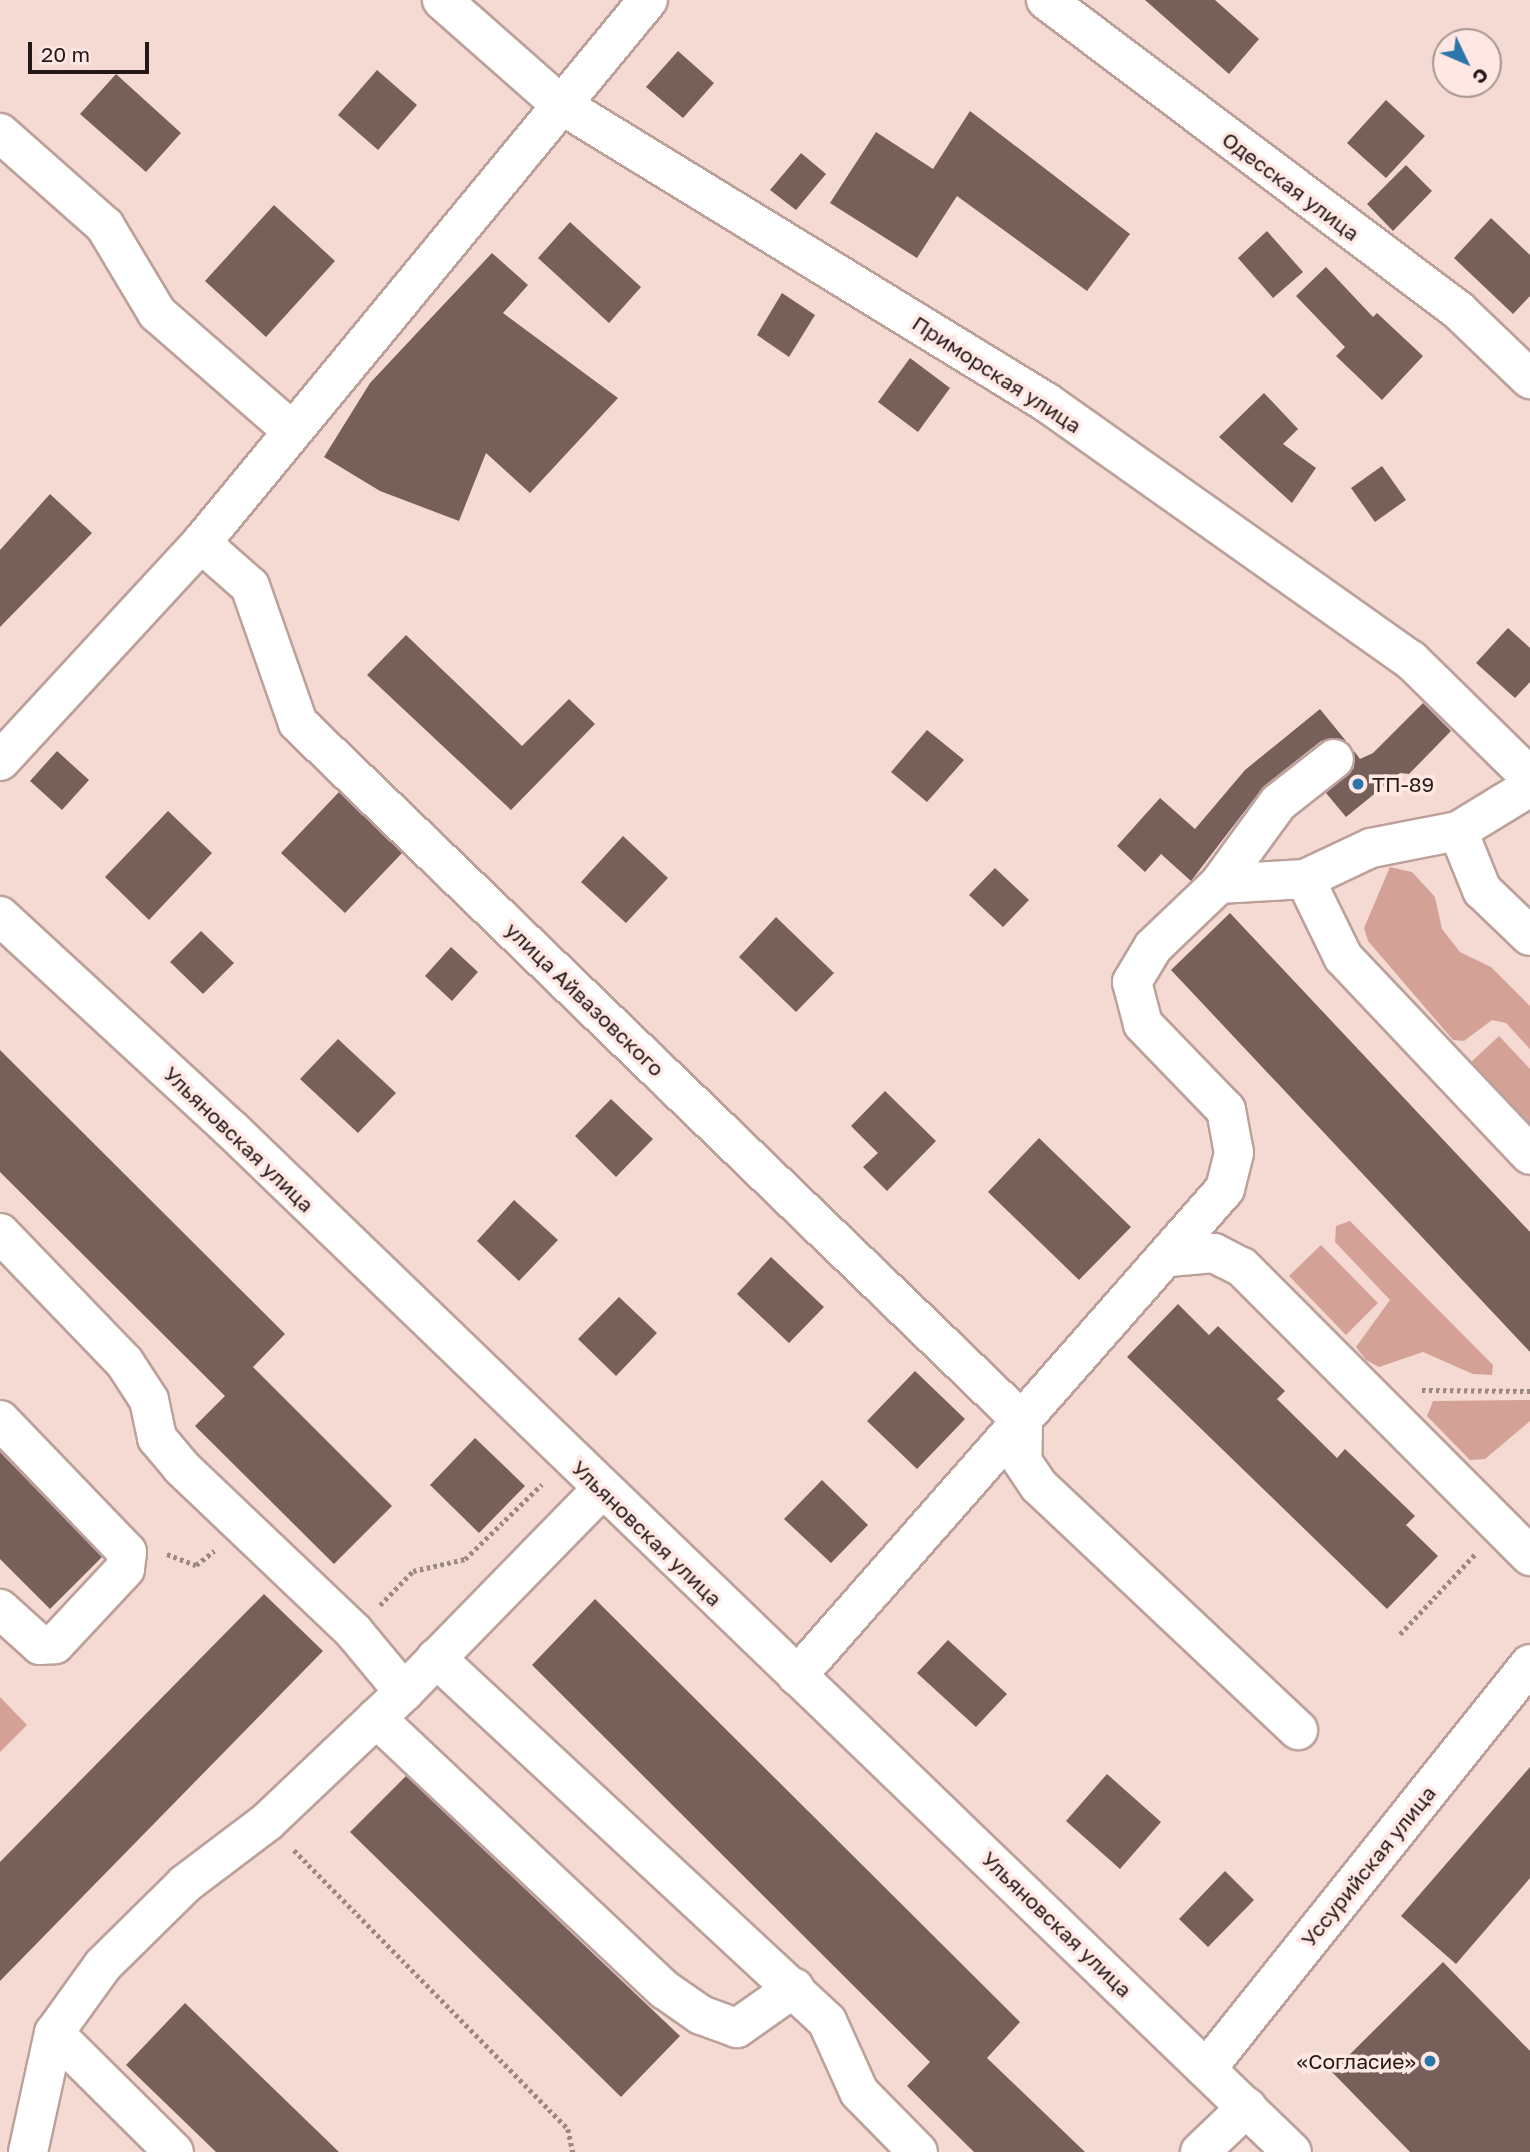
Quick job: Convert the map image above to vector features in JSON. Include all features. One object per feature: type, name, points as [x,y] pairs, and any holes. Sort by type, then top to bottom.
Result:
[{"type":"street","name":"Приморская улица","points":[[442,0],[560,104],[1045,402],[1410,660],[1530,777]]},
{"type":"street","points":[[0,761],[201,542],[648,0]]},
{"type":"street","name":"Одесская улица","points":[[1046,0],[1458,310],[1530,379]]},
{"type":"street","points":[[0,132],[105,226],[156,313],[291,430]]},
{"type":"street","name":"улица Айвазовского","points":[[201,542],[250,586],[298,723],[1023,1422]]},
{"type":"street","points":[[797,1676],[1169,1257],[1225,1189],[1234,1153],[1226,1111],[1143,1024],[1132,982],[1153,947],[1219,884],[1278,803],[1334,759]]},
{"type":"street","points":[[1219,884],[1305,879],[1371,848],[1458,831],[1530,787]]},
{"type":"street","points":[[1458,831],[1482,890],[1530,936]]},
{"type":"street","points":[[1305,879],[1343,957],[1530,1155]]},
{"type":"street","name":"Ульяновская улица","points":[[0,916],[230,1128],[601,1490],[1292,2152]]},
{"type":"street","points":[[0,1233],[125,1363],[149,1400],[157,1438],[181,1466],[247,1526],[355,1632],[404,1692]]},
{"type":"street","points":[[1169,1257],[1214,1254],[1242,1267],[1499,1528],[1530,1556]]},
{"type":"street","points":[[0,1420],[117,1536],[127,1552],[125,1569],[55,1644],[40,1645],[0,1609]]},
{"type":"street","points":[[1023,1422],[1022,1461],[1039,1486],[1298,1730]]},
{"type":"street","points":[[28,2152],[54,2033],[103,1965],[185,1884],[267,1822],[404,1692],[601,1490]]},
{"type":"street","points":[[436,1658],[827,2021],[859,2091],[918,2152]]},
{"type":"street","name":"Уссурийская улица","points":[[1207,2068],[1530,1664]]},
{"type":"street","points":[[376,1718],[665,1990],[701,2015],[737,2028],[794,1988]]},
{"type":"street","points":[[54,2033],[174,2152]]},
{"type":"street","points":[[1200,2152],[1247,2107]]},
{"type":"path","points":[[1361,1389],[1530,1391]]},
{"type":"path","points":[[355,1632],[413,1571],[466,1559],[545,1481]]},
{"type":"path","points":[[117,1536],[196,1565],[247,1526]]},
{"type":"path","points":[[1400,1634],[1499,1528]]},
{"type":"path","points":[[267,1822],[568,2129],[573,2152]]},
{"type":"shaded area","points":[[1390,867],[1412,872],[1435,897],[1442,929],[1460,952],[1491,967],[1530,1006],[1530,1049],[1506,1023],[1492,1020],[1464,1041],[1453,1040],[1368,941],[1364,928]]},
{"type":"shaded area","points":[[1499,1036],[1530,1069],[1530,1132],[1468,1065]]},
{"type":"shaded area","points":[[1350,1221],[1493,1365],[1492,1375],[1473,1374],[1423,1352],[1379,1367],[1366,1360],[1356,1347],[1390,1300],[1335,1242],[1336,1226]]},
{"type":"shaded area","points":[[1321,1245],[1378,1303],[1346,1335],[1289,1276]]},
{"type":"shaded area","points":[[1530,1400],[1530,1421],[1485,1459],[1470,1460],[1427,1416],[1433,1401]]},
{"type":"shaded area","points":[[0,1697],[27,1725],[0,1752]]},
{"type":"building","points":[[1145,0],[1215,0],[1259,39],[1229,74]]},
{"type":"building","points":[[678,51],[714,83],[683,118],[646,87]]},
{"type":"building","points":[[377,70],[417,105],[378,150],[338,115]]},
{"type":"building","points":[[116,74],[181,133],[146,172],[80,114]]},
{"type":"building","points":[[1386,100],[1425,136],[1386,178],[1347,143]]},
{"type":"building","points":[[970,111],[1130,234],[1087,291],[957,196],[917,258],[830,203],[876,132],[933,169]]},
{"type":"building","points":[[801,153],[826,174],[796,210],[770,190]]},
{"type":"building","points":[[1406,165],[1432,191],[1393,231],[1367,204]]},
{"type":"building","points":[[274,205],[335,261],[266,337],[205,281]]},
{"type":"building","points":[[1491,218],[1530,255],[1530,296],[1513,314],[1454,258]]},
{"type":"building","points":[[570,222],[641,287],[609,323],[538,258]]},
{"type":"building","points":[[1267,231],[1303,272],[1273,298],[1238,258]]},
{"type":"building","points":[[492,253],[528,285],[503,313],[618,398],[530,493],[486,453],[459,521],[380,491],[324,457],[370,383]]},
{"type":"building","points":[[1326,267],[1373,317],[1377,313],[1423,356],[1382,400],[1336,356],[1345,347],[1296,296]]},
{"type":"building","points":[[782,293],[815,315],[789,357],[757,335]]},
{"type":"building","points":[[910,358],[950,388],[918,432],[878,402]]},
{"type":"building","points":[[1264,393],[1298,429],[1283,444],[1316,468],[1292,503],[1219,437]]},
{"type":"building","points":[[1382,466],[1406,500],[1375,522],[1351,488]]},
{"type":"building","points":[[50,494],[92,533],[0,627],[0,550]]},
{"type":"building","points":[[1508,628],[1530,648],[1530,682],[1515,698],[1476,663]]},
{"type":"building","points":[[406,635],[522,746],[569,699],[595,724],[511,810],[367,675]]},
{"type":"building","points":[[1423,703],[1451,731],[1409,774],[1400,773],[1346,817],[1326,793],[1354,768],[1354,751],[1360,759],[1373,753]]},
{"type":"building","points":[[1320,709],[1346,741],[1321,741],[1264,786],[1191,881],[1161,854],[1145,872],[1117,846],[1160,798],[1195,829],[1245,770]]},
{"type":"building","points":[[927,730],[964,760],[927,802],[891,772]]},
{"type":"building","points":[[57,751],[89,780],[62,810],[30,781]]},
{"type":"building","points":[[339,792],[402,853],[345,913],[281,853]]},
{"type":"building","points":[[168,811],[212,853],[149,920],[105,877]]},
{"type":"building","points":[[623,836],[668,878],[626,923],[581,882]]},
{"type":"building","points":[[995,868],[1029,900],[1003,927],[969,895]]},
{"type":"building","points":[[1230,913],[1530,1232],[1530,1352],[1171,970]]},
{"type":"building","points":[[776,917],[834,973],[796,1012],[739,957]]},
{"type":"building","points":[[201,931],[234,963],[203,994],[170,962]]},
{"type":"building","points":[[451,947],[478,972],[452,1001],[425,976]]},
{"type":"building","points":[[338,1039],[396,1093],[358,1133],[300,1079]]},
{"type":"building","points":[[0,1050],[285,1334],[253,1367],[392,1506],[334,1564],[195,1426],[225,1396],[0,1172]]},
{"type":"building","points":[[885,1091],[936,1141],[887,1191],[863,1167],[878,1153],[851,1126]]},
{"type":"building","points":[[611,1099],[653,1139],[616,1177],[575,1136]]},
{"type":"building","points":[[1039,1138],[1131,1227],[1079,1280],[988,1192]]},
{"type":"building","points":[[514,1200],[558,1240],[519,1281],[477,1241]]},
{"type":"building","points":[[771,1257],[824,1307],[789,1343],[737,1294]]},
{"type":"building","points":[[619,1297],[657,1333],[616,1376],[578,1339]]},
{"type":"building","points":[[1178,1304],[1209,1335],[1218,1326],[1285,1391],[1277,1399],[1337,1458],[1345,1449],[1415,1516],[1406,1525],[1438,1556],[1387,1609],[1127,1357]]},
{"type":"building","points":[[915,1371],[965,1419],[917,1469],[867,1421]]},
{"type":"building","points":[[475,1438],[525,1486],[479,1533],[430,1485]]},
{"type":"building","points":[[0,1452],[102,1557],[50,1609],[0,1559]]},
{"type":"building","points":[[822,1480],[868,1525],[831,1563],[784,1519]]},
{"type":"building","points":[[264,1594],[323,1651],[0,1981],[0,1862]]},
{"type":"building","points":[[595,1599],[1020,2022],[987,2058],[1085,2152],[974,2152],[907,2086],[930,2062],[532,1665]]},
{"type":"building","points":[[948,1640],[1007,1694],[976,1727],[917,1673]]},
{"type":"building","points":[[1530,1767],[1530,1878],[1456,1964],[1401,1916]]},
{"type":"building","points":[[1107,1774],[1161,1822],[1120,1869],[1066,1821]]},
{"type":"building","points":[[406,1776],[680,2036],[621,2097],[350,1832]]},
{"type":"building","points":[[1225,1871],[1254,1900],[1208,1947],[1179,1919]]},
{"type":"building","points":[[1443,1962],[1530,2051],[1530,2152],[1410,2152],[1332,2072]]},
{"type":"building","points":[[185,2003],[339,2152],[216,2152],[126,2065]]},
{"type":"place","name":"ТП-89","points":[[1358,784]]},
{"type":"place","name":"«Согласие»","points":[[1430,2061]]}]
